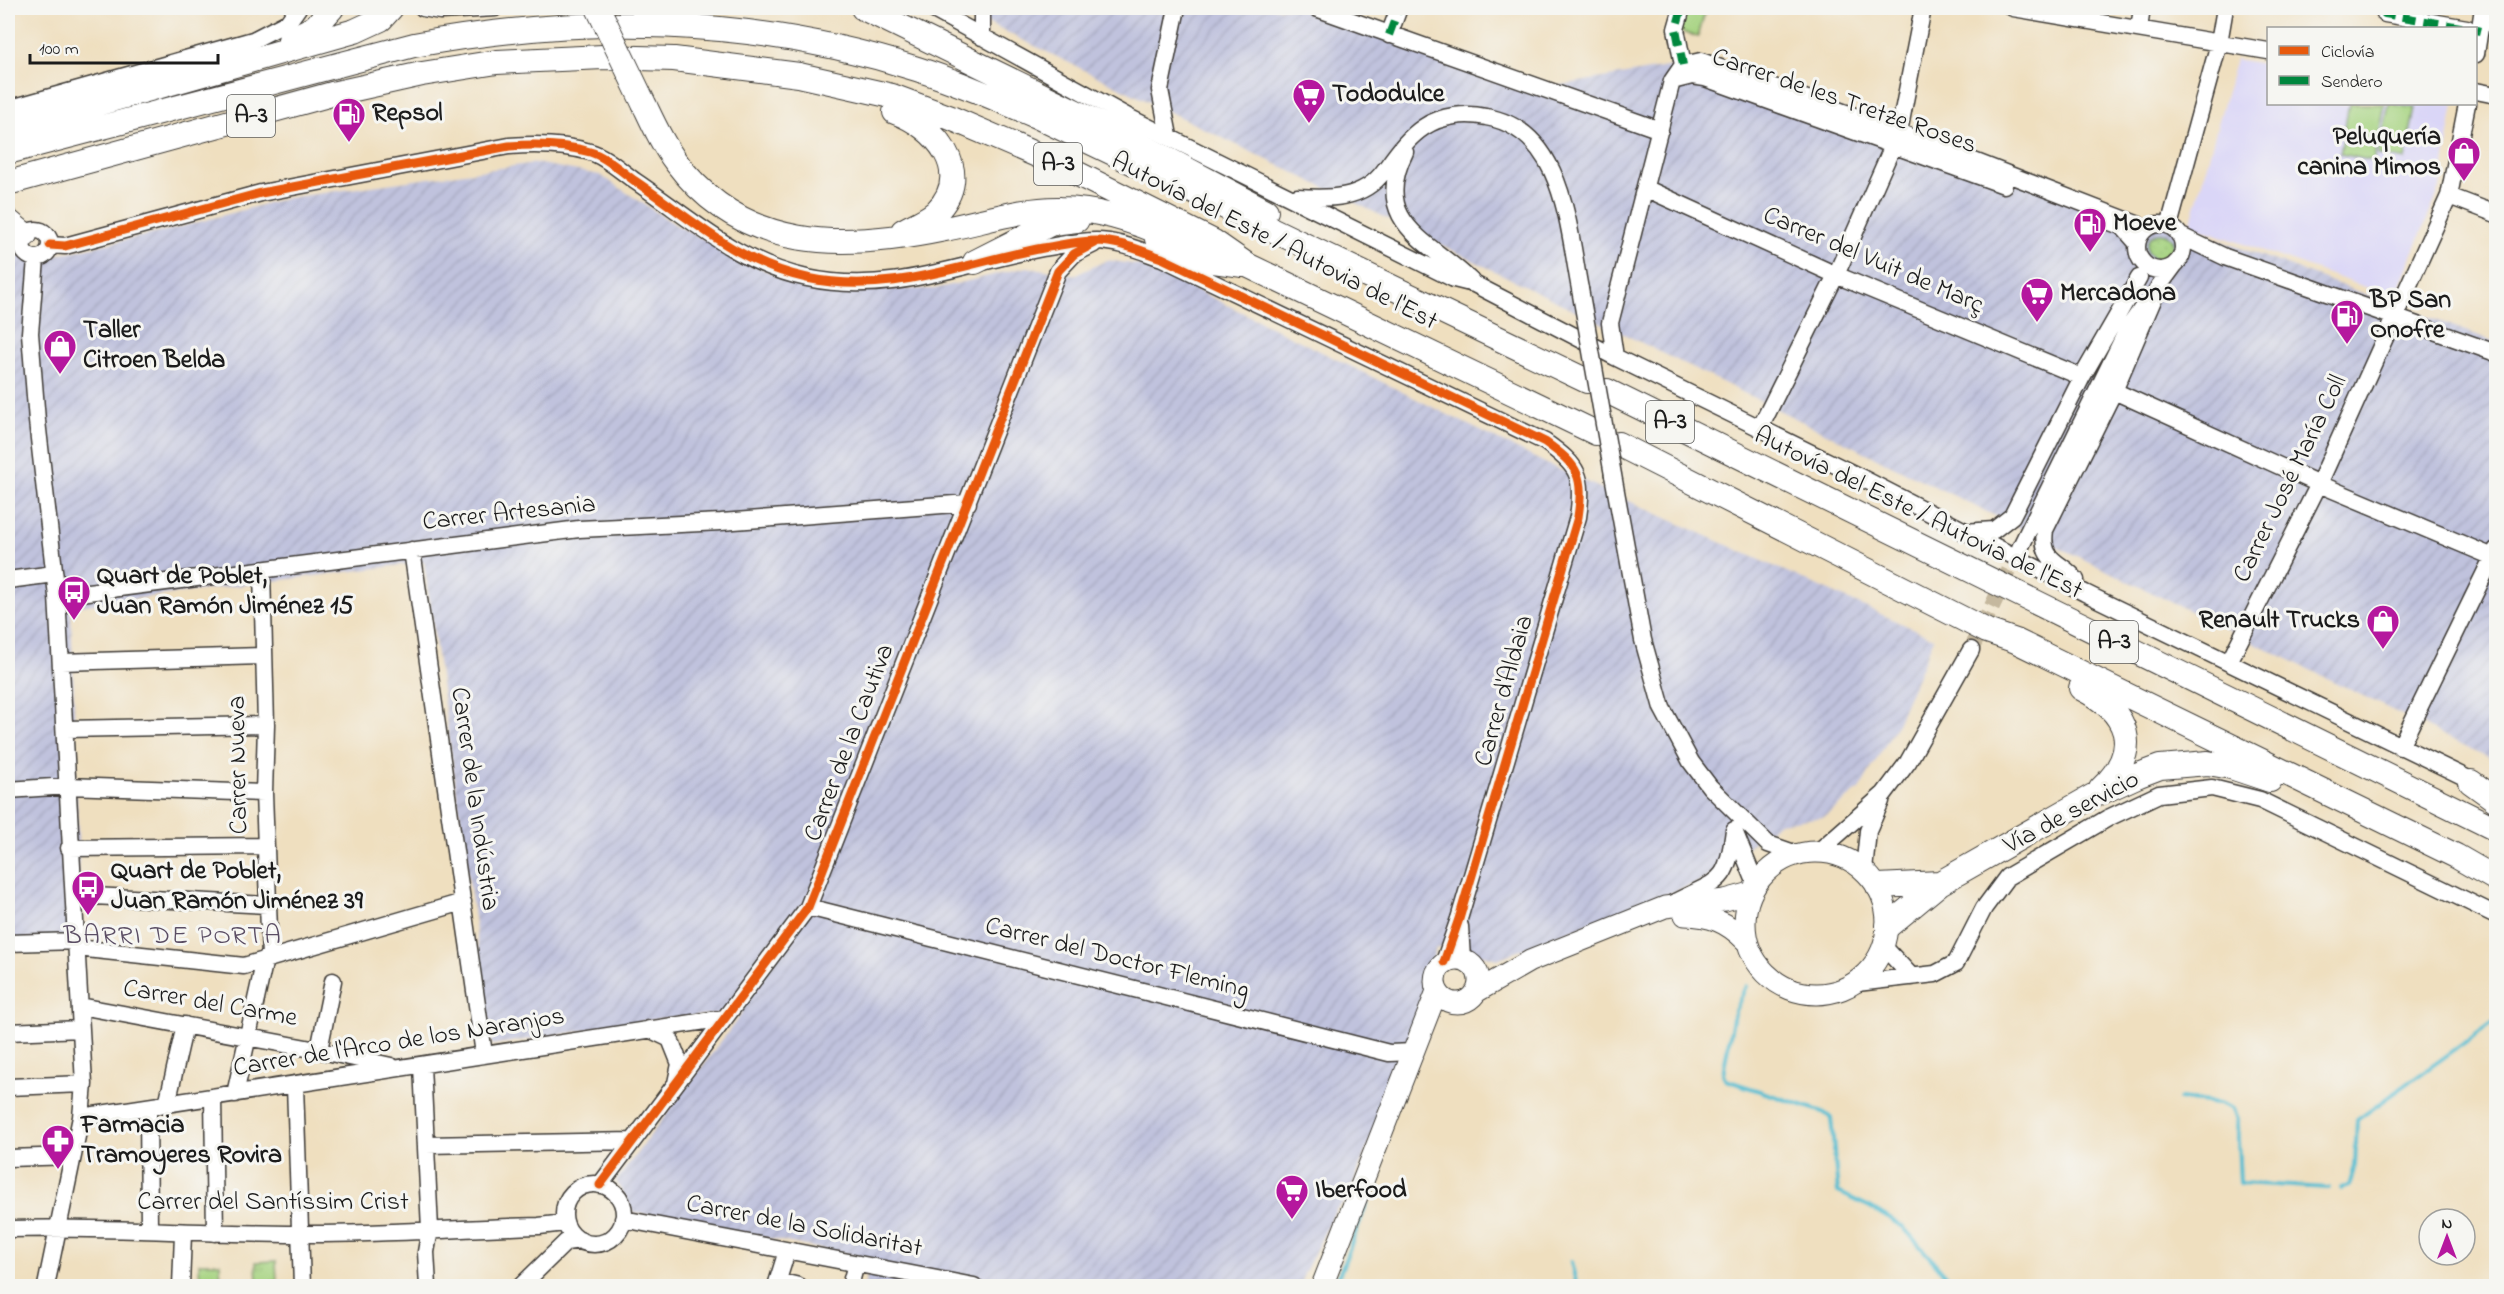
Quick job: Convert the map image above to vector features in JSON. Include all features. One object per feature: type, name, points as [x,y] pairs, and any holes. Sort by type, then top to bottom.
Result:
[{"type":"highway","points":[[176,81],[303,35],[315,27],[332,8]]},
{"type":"highway","points":[[8,129],[355,31],[381,19],[391,8]]},
{"type":"highway","points":[[598,8],[645,106],[675,161],[702,191],[735,216],[776,233],[802,240],[853,243],[910,236],[1038,210],[1060,208],[1114,218],[1153,229],[1209,254],[1216,261]]},
{"type":"highway","points":[[863,8],[1109,128],[1350,254],[1372,276]]},
{"type":"highway","name":"Autovía del Este / Autovia de l'Est","points":[[8,152],[414,45],[477,34],[587,24],[669,24],[732,29],[858,52],[918,69],[1036,116],[1313,251],[1372,276],[2496,829]]},
{"type":"highway","name":"Autovía del Este / Autovia de l'Est","points":[[8,183],[332,94],[422,74],[497,62],[603,57],[686,60],[799,75],[857,90],[892,96],[1002,139],[1214,242],[1247,265],[1596,433]]},
{"type":"highway","points":[[857,90],[883,107],[924,125],[946,150],[951,168],[950,186],[936,211],[891,237]]},
{"type":"highway","points":[[975,262],[1021,237],[1052,224],[1070,220],[1101,222],[1133,230],[1206,260],[1247,265]]},
{"type":"highway","name":"A-3","points":[[1618,444],[1988,631],[2016,641],[2456,856],[2496,879]]},
{"type":"highway","points":[[1988,631],[2011,652],[2093,694],[2107,704],[2120,720],[2127,745],[2123,761],[2116,775],[2093,796]]},
{"type":"highway","points":[[1886,937],[1940,883],[2093,796],[2160,767],[2208,763],[2231,767],[2289,789],[2454,869],[2496,879]]},
{"type":"highway","points":[[2471,782],[2496,800]]},
{"type":"highway","points":[[1871,878],[1940,883]]},
{"type":"main road","points":[[1446,997],[1467,1000],[1476,992],[1530,961],[1639,918],[1665,908],[1725,900],[1753,888],[1774,866],[1808,853],[1842,857],[1871,878],[1886,906],[1886,937],[1873,967],[1857,983],[1830,994],[1800,994],[1773,981],[1753,959],[1745,940],[1736,930],[1711,916],[1681,915],[1639,918]]},
{"type":"main road","points":[[1745,940],[1745,911],[1753,888]]},
{"type":"main road","points":[[1446,997],[1435,975],[1460,962],[1494,967],[1530,961]]},
{"type":"main road","points":[[1460,962],[1479,978],[1476,992]]},
{"type":"main road","points":[[1325,1278],[1412,1058],[1446,997]]},
{"type":"street","points":[[8,109],[253,40],[288,22],[298,8]]},
{"type":"street","points":[[423,8],[440,11],[459,8],[495,8]]},
{"type":"street","points":[[930,8],[1130,118],[1454,279],[1474,284],[1564,328],[1615,357],[1862,478],[2085,593],[2471,782],[2496,790]]},
{"type":"street","points":[[982,8],[982,37]]},
{"type":"street","points":[[1169,136],[1160,90],[1177,8]]},
{"type":"street","points":[[1316,8],[1660,130]]},
{"type":"street","points":[[1389,35],[1399,8]]},
{"type":"street","points":[[1682,8],[1676,30],[1683,65]]},
{"type":"street","points":[[1760,428],[1836,275],[1895,139],[1923,8]]},
{"type":"street","points":[[2013,8],[2267,51]]},
{"type":"street","points":[[2139,29],[2142,8]]},
{"type":"street","points":[[2019,548],[2131,323],[2178,261],[2182,244],[2174,231],[2219,43],[2225,8]]},
{"type":"street","points":[[2386,8],[2385,14],[2457,27]]},
{"type":"street","points":[[2475,27],[2483,8]]},
{"type":"street","name":"Carrer de les Tretze Roses","points":[[1672,81],[1683,65],[1701,62],[2123,227],[2138,250]]},
{"type":"street","name":"Carrer de les Tretze Roses","points":[[1672,81],[1692,76],[1705,78],[1895,139],[2147,228]]},
{"type":"street","points":[[1615,357],[1610,323],[1672,81]]},
{"type":"street","points":[[2477,91],[2496,95]]},
{"type":"street","name":"Carrer José María Coll","points":[[2229,662],[2319,484],[2449,196],[2467,105]]},
{"type":"street","points":[[1292,197],[1324,198],[1360,192],[1372,184],[1424,127],[1439,120],[1475,115],[1493,118],[1527,136],[1549,164],[1559,187],[1580,289],[1652,677],[1662,708],[1677,738],[1710,787],[1734,830],[1753,888]]},
{"type":"street","points":[[1413,137],[1400,163],[1395,183],[1396,200],[1402,218],[1411,233],[1429,250],[1458,268],[1474,284]]},
{"type":"street","name":"Carrer d'Aldaia","points":[[50,245],[65,246],[261,193],[509,146],[537,144],[592,152],[658,197],[706,234],[750,259],[779,271],[843,284],[886,284],[928,277],[975,262],[1070,242],[1099,241],[1128,246],[1162,258],[1545,442],[1577,472],[1582,489],[1578,517],[1459,919],[1460,962]]},
{"type":"street","name":"Carrer del Vuit de Març","points":[[1645,188],[1836,275],[2082,377]]},
{"type":"street","points":[[2449,196],[2496,214]]},
{"type":"street","points":[[2131,323],[2139,278],[2138,250],[2147,228],[2161,224],[2225,257],[2496,353]]},
{"type":"street","points":[[34,230],[43,232],[50,239],[50,245],[45,256],[36,259],[27,255],[15,235],[34,230]]},
{"type":"street","points":[[1023,252],[1044,256],[1058,271],[1074,254],[1099,241]]},
{"type":"street","points":[[2138,250],[2143,263],[2156,269],[2170,267],[2178,261],[2225,257]]},
{"type":"street","points":[[36,259],[30,333],[37,421],[57,596],[66,729],[69,848],[74,895],[84,1084],[81,1117],[46,1287]]},
{"type":"street","name":"Carrer de la Cautiva","points":[[600,1185],[808,908],[1058,271]]},
{"type":"street","points":[[1965,532],[1994,530],[2012,516],[2082,377],[2139,278]]},
{"type":"street","points":[[2085,593],[2072,574],[2059,568],[2051,558],[2044,539],[2045,530],[2114,391],[2158,286]]},
{"type":"street","points":[[1564,328],[1598,334],[1610,323]]},
{"type":"street","points":[[2114,391],[2319,484],[2495,553],[2400,747]]},
{"type":"street","name":"Carrer Artesania","points":[[57,596],[579,529],[720,522],[968,503]]},
{"type":"street","name":"Carrer de la Indústria","points":[[412,550],[484,1054]]},
{"type":"street","name":"Carrer Nueva","points":[[236,1094],[268,958],[262,571]]},
{"type":"street","points":[[8,580],[54,574]]},
{"type":"street","points":[[1871,878],[1868,831],[1884,794],[1927,731],[1971,650]]},
{"type":"street","points":[[61,662],[262,656]]},
{"type":"street","points":[[66,729],[266,725]]},
{"type":"street","points":[[8,790],[68,786],[264,793]]},
{"type":"street","points":[[1710,787],[1768,844],[1808,853],[1884,794]]},
{"type":"street","name":"Vía de servicio","points":[[1857,983],[1935,974],[1956,963],[1984,908],[2007,877],[2108,818],[2159,794],[2212,788],[2260,800],[2496,915]]},
{"type":"street","points":[[1665,908],[1711,885],[1723,874],[1730,862],[1734,830]]},
{"type":"street","points":[[69,848],[265,846]]},
{"type":"street","points":[[74,895],[267,905]]},
{"type":"street","points":[[8,944],[77,944],[231,967],[244,966],[463,902]]},
{"type":"street","name":"Carrer del Doctor Fleming","points":[[808,908],[1412,1058]]},
{"type":"street","points":[[1886,937],[1912,977]]},
{"type":"street","points":[[320,1050],[333,981]]},
{"type":"street","name":"Carrer del Carme","points":[[80,1006],[248,1036],[401,1068]]},
{"type":"street","name":"Carrer de l'Arco de los Naranjos","points":[[81,1117],[295,1086],[484,1054],[725,1018]]},
{"type":"street","points":[[167,1104],[185,1025]]},
{"type":"street","points":[[8,1032],[81,1029]]},
{"type":"street","points":[[649,1029],[662,1033],[673,1045],[680,1064],[676,1084]]},
{"type":"street","points":[[338,1079],[343,1055]]},
{"type":"street","points":[[422,1065],[430,1229],[426,1252],[428,1287]]},
{"type":"street","points":[[8,1087],[84,1084]]},
{"type":"street","points":[[295,1086],[302,1287]]},
{"type":"street","points":[[213,1098],[215,1233]]},
{"type":"street","points":[[148,1107],[149,1229]]},
{"type":"street","points":[[426,1145],[633,1141]]},
{"type":"street","points":[[8,1158],[73,1156]]},
{"type":"street","points":[[585,1185],[600,1185],[619,1197],[623,1219],[618,1232],[607,1240],[593,1243],[572,1231],[565,1207],[572,1194],[585,1185]]},
{"type":"street","name":"Carrer de la Solidaritat","points":[[623,1219],[974,1287]]},
{"type":"street","name":"Carrer del Santíssim Crist","points":[[8,1229],[149,1229],[183,1233],[300,1234],[539,1226],[572,1231]]},
{"type":"street","points":[[521,1287],[566,1242],[572,1231]]},
{"type":"street","points":[[181,1287],[183,1233]]},
{"type":"street","points":[[787,1251],[777,1284],[799,1287]]},
{"type":"street","points":[[850,1287],[856,1264]]},
{"type":"street","points":[[1315,1287],[1325,1278]]},
{"type":"shaded area","points":[[957,8],[1320,8],[1550,87],[1702,61],[2172,223],[2496,342],[2496,761]]},
{"type":"shaded area","points":[[2236,59],[2267,65],[2267,105],[2454,105],[2440,188],[2399,287],[2385,294],[2190,225]]},
{"type":"shaded area","points":[[535,163],[600,175],[676,225],[802,289],[934,289],[1027,267],[1076,275],[1107,260],[1151,267],[1549,465],[1934,638],[1895,728],[1859,790],[1824,817],[1779,823],[1702,881],[1497,959],[1468,951],[1436,948],[1409,1039],[1347,1200],[1336,1209],[1303,1276],[1302,1286],[864,1286],[872,1259],[633,1212],[616,1181],[743,1012],[658,1019],[492,1045],[424,562],[71,607],[81,937],[8,940],[8,254],[46,257],[162,232],[287,198]]},
{"type":"green space","points":[[1685,8],[1706,8],[1698,37],[1678,31]]},
{"type":"green space","points":[[2349,105],[2385,105],[2374,161],[2340,154]]},
{"type":"green space","points":[[2389,105],[2415,108],[2405,160],[2378,155]]},
{"type":"green space","points":[[2160,233],[2169,237],[2173,246],[2169,255],[2160,259],[2151,255],[2147,246],[2151,237]]},
{"type":"green space","points":[[276,1261],[277,1282],[257,1282],[256,1262]]},
{"type":"green space","points":[[199,1263],[220,1263],[221,1285],[200,1285]]},
{"type":"waterway","points":[[8,16],[11,8]]},
{"type":"waterway","points":[[1746,986],[1734,1013],[1723,1074],[1726,1080],[1823,1112],[1831,1118],[1838,1192],[1870,1207],[1903,1227],[1955,1286]]},
{"type":"waterway","points":[[2341,1189],[2349,1186],[2355,1166],[2357,1120],[2496,1020]]},
{"type":"waterway","points":[[2179,1099],[2219,1103],[2233,1109],[2237,1119],[2240,1183],[2329,1188]]},
{"type":"waterway","points":[[1335,1286],[1367,1203]]},
{"type":"waterway","points":[[1571,1262],[1577,1286]]},
{"type":"tunnel","points":[[1971,650],[2020,548]]},
{"type":"marked path","points":[[1389,35],[1399,8]]},
{"type":"marked path","points":[[1682,8],[1676,29],[1683,65]]},
{"type":"marked path","points":[[2386,8],[2385,14],[2461,27]]},
{"type":"cycle path","points":[[50,245],[65,246],[261,193],[509,146],[560,146],[580,149],[602,157],[696,225],[737,251],[782,271],[807,278],[868,283],[926,275],[1013,254],[1076,242],[1105,241],[1130,247],[1162,258],[1545,442],[1565,458],[1576,473],[1580,491],[1578,517],[1459,919],[1444,962]]},
{"type":"cycle path","points":[[600,1185],[808,907],[1058,271],[1074,254],[1095,243]]},
{"type":"place","name":"Tododulce","points":[[1309,124]]},
{"type":"place","name":"Repsol","points":[[349,143]]},
{"type":"place","name":"Peluquería canina Mimos","points":[[2464,182]]},
{"type":"place","name":"Moeve","points":[[2090,253]]},
{"type":"place","name":"Mercadona","points":[[2037,323]]},
{"type":"place","name":"BP San Onofre","points":[[2347,345]]},
{"type":"place","name":"Taller Citroen Belda","points":[[60,375]]},
{"type":"place","name":"Quart de Poblet, Juan Ramón Jiménez 15","points":[[74,621]]},
{"type":"place","name":"Renault Trucks","points":[[2383,650]]},
{"type":"place","name":"Quart de Poblet, Juan Ramón Jiménez 39","points":[[88,916]]},
{"type":"place","name":"Farmacia Tramoyeres Rovira","points":[[58,1170]]},
{"type":"place","name":"Iberfood","points":[[1292,1220]]},
{"type":"district","name":"BARRI DE PORTA","points":[[173,936]]}]
